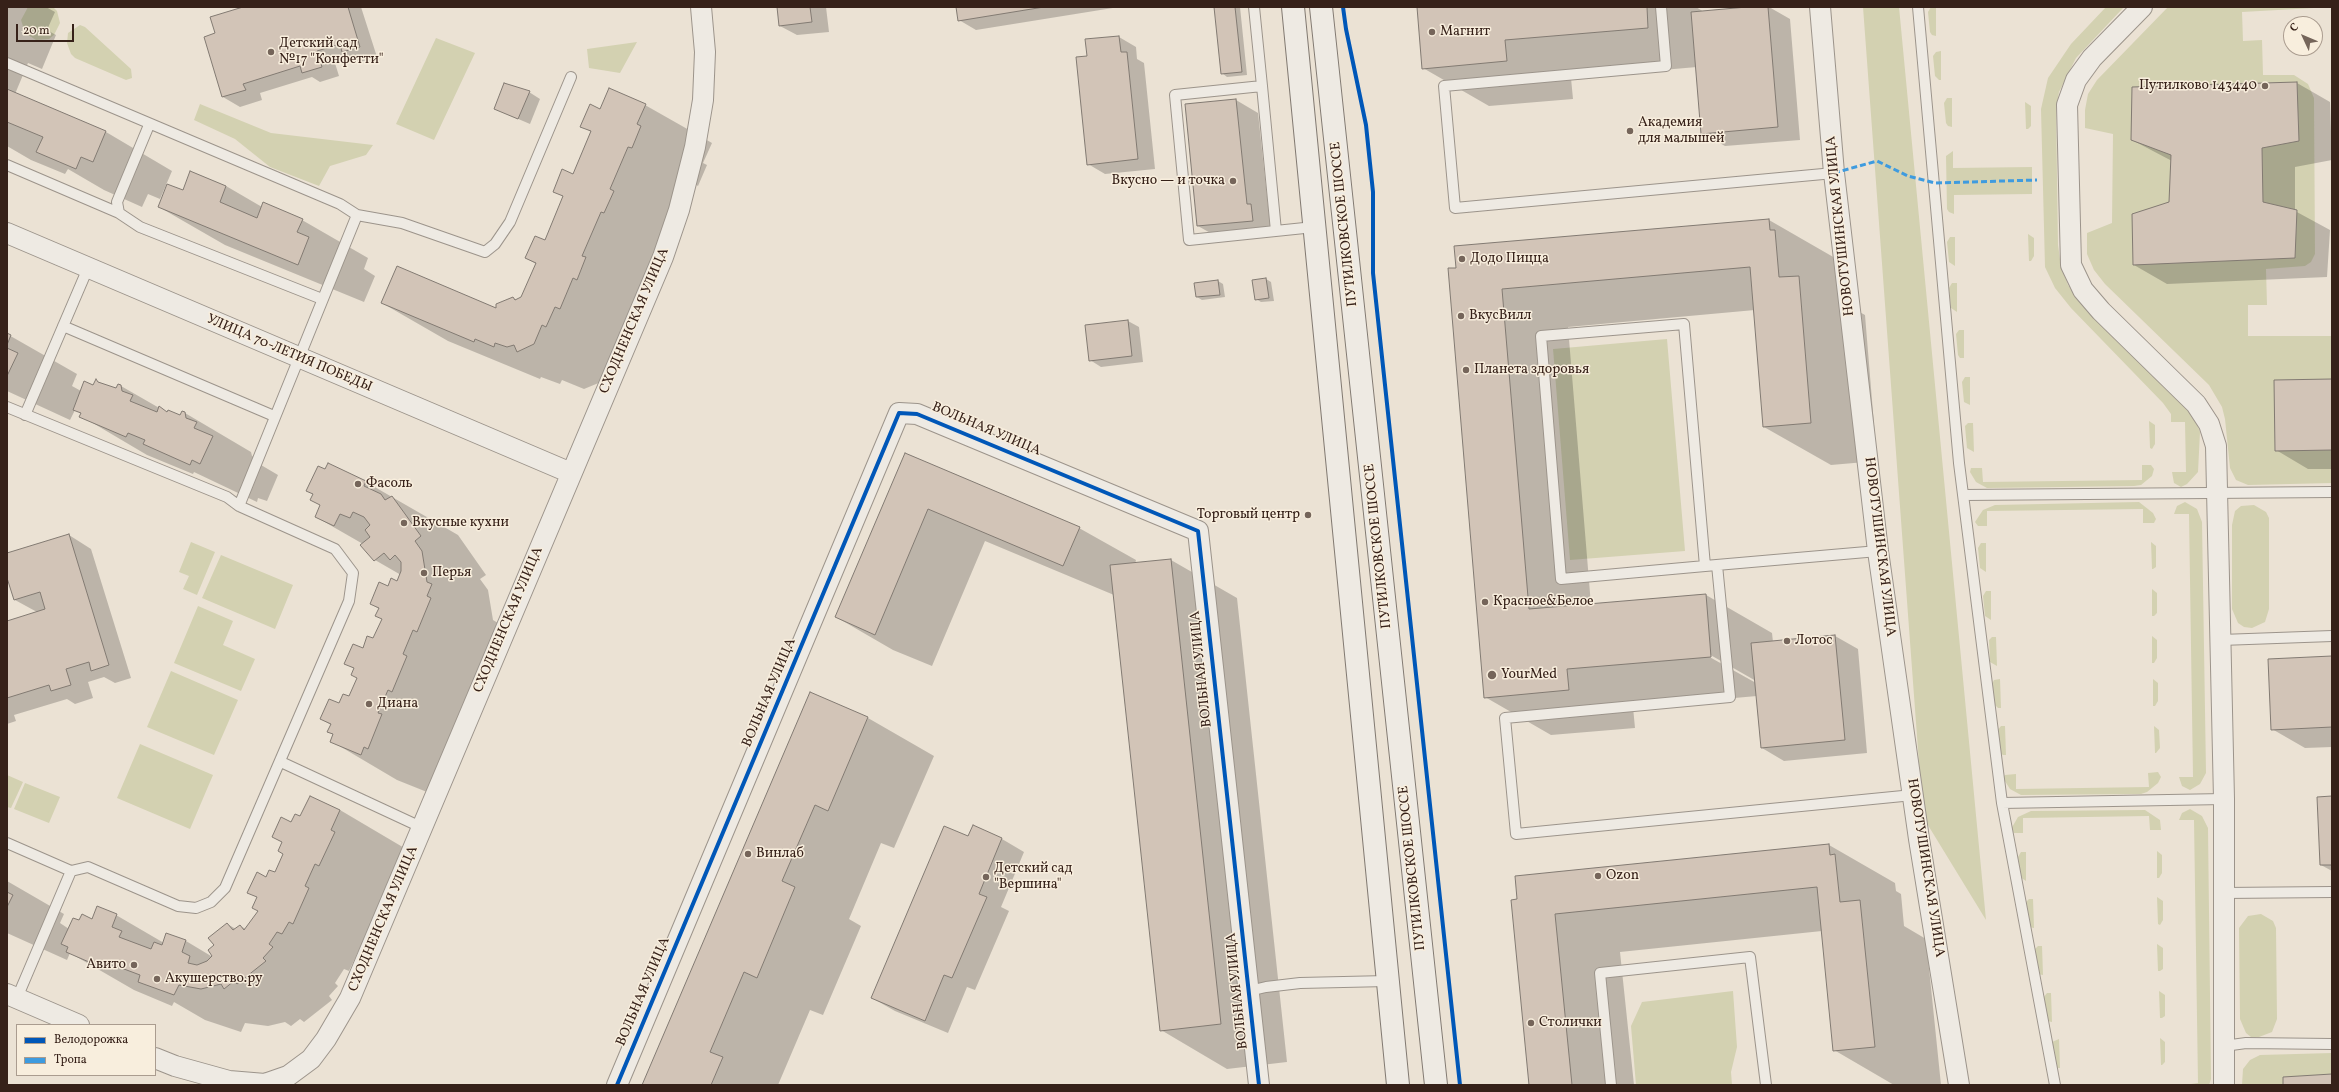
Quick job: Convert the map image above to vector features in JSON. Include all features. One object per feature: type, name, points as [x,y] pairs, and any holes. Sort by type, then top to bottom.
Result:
[{"type":"main road","points":[[1293,7],[1398,1085]]},
{"type":"main road","name":"ПУТИЛКОВСКОЕ ШОССЕ","points":[[1321,7],[1436,1085]]},
{"type":"street","name":"СХОДНЕНСКАЯ УЛИЦА","points":[[156,1058],[209,1077],[246,1084],[265,1084],[278,1080],[297,1070],[311,1059],[326,1040],[350,998],[663,258],[679,210],[695,147],[703,100],[705,52],[701,7]]},
{"type":"street","name":"НОВОТУШИНСКАЯ УЛИЦА","points":[[1820,7],[1834,173],[1878,551],[1913,795],[1960,1085]]},
{"type":"street","points":[[2142,7],[2092,58],[2076,80],[2067,105],[2072,265],[2083,290],[2196,404],[2209,424],[2216,446],[2224,799],[2224,1085]]},
{"type":"street","name":"УЛИЦА 70-ЛЕТИЯ ПОБЕДЫ","points":[[7,233],[571,473]]},
{"type":"street","name":"ВОЛЬНАЯ УЛИЦА","points":[[617,1085],[900,413],[917,414],[1198,531],[1259,1085]]},
{"type":"street","points":[[12,996],[77,1024]]},
{"type":"lane","points":[[1254,7],[1276,231]]},
{"type":"lane","points":[[1661,7],[1666,66],[1444,86],[1455,208],[1834,173]]},
{"type":"lane","points":[[1918,7],[1964,496],[2002,803],[2055,1085]]},
{"type":"lane","points":[[7,63],[149,125],[340,204],[357,215],[402,223],[485,252],[495,244],[510,222],[571,76]]},
{"type":"lane","points":[[1262,86],[1175,95],[1189,240],[1314,227]]},
{"type":"lane","points":[[119,214],[117,202],[149,125]]},
{"type":"lane","points":[[7,165],[119,214],[140,227],[322,299]]},
{"type":"lane","points":[[239,506],[274,416],[357,215]]},
{"type":"lane","points":[[25,415],[88,268]]},
{"type":"lane","points":[[1705,566],[1684,324],[1541,336],[1561,579],[1878,551]]},
{"type":"lane","points":[[63,326],[274,416]]},
{"type":"lane","points":[[7,407],[45,424],[227,497],[239,506],[335,549],[353,573],[349,601],[281,762],[232,874],[225,888],[211,902],[196,908],[178,906],[88,868],[71,871],[7,843]]},
{"type":"lane","points":[[1964,496],[2332,492]]},
{"type":"lane","points":[[1717,565],[1730,697],[1505,718],[1516,834],[1913,795]]},
{"type":"lane","points":[[2221,640],[2332,636]]},
{"type":"lane","points":[[281,762],[423,828]]},
{"type":"lane","points":[[2002,803],[2224,799]]},
{"type":"lane","points":[[12,996],[71,871]]},
{"type":"lane","points":[[2224,893],[2332,892]]},
{"type":"lane","points":[[1611,1085],[1600,973],[1750,957],[1766,1085]]},
{"type":"lane","points":[[1249,992],[1266,987],[1300,984],[1387,981]]},
{"type":"lane","points":[[2224,1046],[2246,1043],[2332,1044]]},
{"type":"shaded area","points":[[28,7],[53,7],[57,11],[60,23],[54,35],[49,39],[36,40],[25,33],[21,20]]},
{"type":"shaded area","points":[[1863,7],[1899,7],[1986,920],[1923,817]]},
{"type":"shaded area","points":[[1931,7],[1936,7],[1936,36],[1932,35],[1930,32],[1928,12]]},
{"type":"shaded area","points":[[2106,7],[2124,7],[2076,58],[2059,92],[2056,110],[2058,245],[2061,266],[2068,285],[2077,298],[2184,402],[2196,422],[2200,432],[2198,472],[2187,484],[2181,487],[2174,483],[2172,472],[2186,472],[2185,422],[2171,422],[2171,414],[2163,403],[2071,308],[2055,288],[2045,267],[2041,109],[2048,78],[2071,44]]},
{"type":"shaded area","points":[[2168,7],[2332,7],[2242,12],[2243,41],[2262,40],[2263,75],[2294,75],[2308,84],[2314,98],[2315,254],[2311,262],[2305,266],[2266,269],[2267,305],[2248,305],[2248,336],[2332,336],[2332,483],[2248,485],[2236,480],[2230,468],[2225,419],[2222,407],[2209,385],[2105,284],[2094,270],[2087,254],[2087,233],[2112,223],[2113,134],[2085,128],[2085,110],[2088,94],[2097,80]]},
{"type":"shaded area","points":[[80,25],[85,27],[131,69],[132,78],[126,80],[75,58],[71,54],[67,43],[68,33]]},
{"type":"shaded area","points":[[436,38],[475,53],[434,140],[396,124]]},
{"type":"shaded area","points":[[637,42],[620,73],[589,68],[587,49]]},
{"type":"shaded area","points":[[1941,51],[1941,80],[1939,80],[1935,76],[1933,56],[1936,52]]},
{"type":"shaded area","points":[[1947,98],[1952,98],[1952,127],[1948,126],[1946,123],[1944,103]]},
{"type":"shaded area","points":[[2025,102],[2031,106],[2031,126],[2028,129],[2026,129]]},
{"type":"shaded area","points":[[200,104],[271,133],[373,145],[366,155],[330,166],[319,186],[270,167],[235,139],[194,120]]},
{"type":"shaded area","points":[[1953,151],[1953,168],[2032,167],[2032,194],[1954,195],[1954,214],[1949,212],[1947,209],[1946,156]]},
{"type":"shaded area","points":[[2028,234],[2034,238],[2034,256],[2031,261],[2029,261]]},
{"type":"shaded area","points":[[1950,237],[1955,237],[1955,266],[1949,262],[1947,242]]},
{"type":"shaded area","points":[[1952,283],[1957,283],[1957,312],[1951,308],[1949,288]]},
{"type":"shaded area","points":[[1959,330],[1964,330],[1964,358],[1960,358],[1958,355],[1956,334]]},
{"type":"shaded area","points":[[1667,339],[1685,551],[1570,560],[1553,349]]},
{"type":"shaded area","points":[[1965,377],[1970,377],[1970,405],[1964,402],[1962,382]]},
{"type":"shaded area","points":[[2149,421],[2155,425],[2155,444],[2152,449],[2150,448]]},
{"type":"shaded area","points":[[1968,423],[1973,423],[1974,452],[1967,448],[1965,426]]},
{"type":"shaded area","points":[[2142,465],[2151,465],[2154,469],[2152,476],[2141,485],[2134,486],[1987,488],[1976,482],[1970,472],[1971,468],[1982,468],[1983,482],[2142,480]]},
{"type":"shaded area","points":[[2139,502],[2153,513],[2156,519],[2154,523],[2143,523],[2143,509],[1987,511],[1987,526],[1978,526],[1975,522],[1983,510],[1995,505]]},
{"type":"shaded area","points":[[2185,502],[2197,509],[2202,522],[2206,773],[2200,784],[2190,790],[2182,786],[2179,777],[2193,777],[2189,514],[2174,514],[2177,506]]},
{"type":"shaded area","points":[[2254,505],[2266,512],[2269,518],[2269,609],[2265,622],[2252,628],[2244,627],[2238,623],[2232,609],[2232,525],[2235,511],[2241,506]]},
{"type":"shaded area","points":[[191,542],[215,552],[197,595],[183,589],[189,576],[179,572]]},
{"type":"shaded area","points":[[2151,542],[2156,546],[2156,567],[2153,569],[2152,569]]},
{"type":"shaded area","points":[[1981,543],[1986,543],[1986,572],[1980,568],[1978,548]]},
{"type":"shaded area","points":[[221,555],[293,585],[275,629],[202,598]]},
{"type":"shaded area","points":[[2152,589],[2157,593],[2157,613],[2154,616],[2152,616]]},
{"type":"shaded area","points":[[1986,591],[1991,591],[1991,620],[1985,616],[1983,596]]},
{"type":"shaded area","points":[[198,606],[233,621],[223,645],[255,659],[241,691],[174,663]]},
{"type":"shaded area","points":[[2152,636],[2157,640],[2157,658],[2154,663],[2152,663]]},
{"type":"shaded area","points":[[1992,637],[1996,637],[1997,666],[1990,662],[1989,640]]},
{"type":"shaded area","points":[[171,671],[238,700],[214,755],[147,727]]},
{"type":"shaded area","points":[[2000,679],[2001,708],[1998,708],[1994,704],[1992,684],[1994,680]]},
{"type":"shaded area","points":[[2153,679],[2158,683],[2158,701],[2155,706],[2153,706]]},
{"type":"shaded area","points":[[2001,726],[2005,726],[2006,755],[2000,753],[1997,731]]},
{"type":"shaded area","points":[[2154,726],[2159,730],[2160,748],[2156,753],[2155,753]]},
{"type":"shaded area","points":[[140,744],[213,775],[190,829],[117,798]]},
{"type":"shaded area","points":[[2158,772],[2161,777],[2158,783],[2147,792],[2141,794],[2021,795],[2010,789],[2003,778],[2005,775],[2016,774],[2016,789],[2149,787],[2148,773]]},
{"type":"shaded area","points":[[7,775],[23,782],[11,808],[7,807]]},
{"type":"shaded area","points":[[25,783],[60,797],[49,823],[14,809]]},
{"type":"shaded area","points":[[2190,809],[2202,816],[2208,828],[2211,1079],[2209,1085],[2184,1085],[2198,1083],[2194,820],[2179,820],[2182,813]]},
{"type":"shaded area","points":[[2145,810],[2160,820],[2161,830],[2150,830],[2149,816],[2023,818],[2023,833],[2014,833],[2011,829],[2018,817],[2031,811]]},
{"type":"shaded area","points":[[2157,851],[2162,855],[2162,873],[2159,878],[2157,878]]},
{"type":"shaded area","points":[[2021,852],[2026,852],[2026,881],[2020,877],[2018,857]]},
{"type":"shaded area","points":[[2157,897],[2163,901],[2163,920],[2160,925],[2158,924]]},
{"type":"shaded area","points":[[2029,899],[2033,899],[2034,928],[2029,927],[2026,902]]},
{"type":"shaded area","points":[[2261,914],[2273,921],[2276,928],[2277,1019],[2272,1032],[2259,1037],[2251,1037],[2246,1033],[2240,1019],[2239,928],[2248,916]]},
{"type":"shaded area","points":[[2157,944],[2163,948],[2163,969],[2160,971],[2158,971]]},
{"type":"shaded area","points":[[2038,946],[2042,946],[2043,975],[2038,974],[2035,949]]},
{"type":"shaded area","points":[[1733,991],[1737,1047],[1731,1072],[1732,1085],[1636,1085],[1631,1026],[1642,1002]]},
{"type":"shaded area","points":[[2159,991],[2165,995],[2165,1016],[2162,1018],[2160,1018]]},
{"type":"shaded area","points":[[2047,993],[2051,993],[2052,1022],[2047,1021],[2043,998]]},
{"type":"shaded area","points":[[2160,1038],[2165,1042],[2165,1062],[2162,1065],[2161,1065]]},
{"type":"shaded area","points":[[2059,1039],[2060,1068],[2057,1068],[2052,1042]]},
{"type":"shaded area","points":[[2332,1053],[2332,1085],[2242,1085],[2243,1069],[2250,1060],[2260,1055]]},
{"type":"building","points":[[243,7],[348,7],[360,47],[342,52],[340,44],[317,51],[322,67],[302,73],[300,66],[243,84],[246,90],[222,97],[204,37],[215,33],[210,17]]},
{"type":"building","points":[[777,7],[810,7],[812,22],[779,26]]},
{"type":"building","points":[[956,7],[1044,7],[958,21]]},
{"type":"building","points":[[1214,7],[1235,7],[1242,72],[1221,74]]},
{"type":"building","points":[[1417,7],[1647,7],[1648,28],[1505,40],[1507,61],[1422,69]]},
{"type":"building","points":[[1747,7],[1768,7],[1778,127],[1701,134],[1691,12]]},
{"type":"building","points":[[1119,36],[1121,52],[1127,52],[1138,159],[1087,165],[1076,57],[1087,56],[1085,39]]},
{"type":"building","points":[[2297,82],[2299,141],[2262,148],[2263,202],[2297,210],[2295,258],[2133,265],[2132,214],[2169,202],[2171,155],[2131,140],[2132,87]]},
{"type":"building","points":[[504,83],[530,91],[518,119],[494,109]]},
{"type":"building","points":[[609,88],[646,104],[637,124],[641,126],[632,148],[628,147],[610,189],[614,191],[604,213],[601,212],[582,256],[586,257],[577,280],[573,278],[560,309],[555,307],[546,327],[542,325],[534,344],[517,352],[514,345],[507,347],[495,343],[494,347],[475,339],[474,342],[381,303],[397,266],[496,308],[496,304],[513,297],[515,300],[521,297],[536,263],[525,258],[535,236],[545,240],[563,196],[553,192],[562,169],[573,174],[591,131],[580,127],[590,104],[600,109]]},
{"type":"building","points":[[7,89],[106,131],[93,162],[81,157],[76,169],[36,152],[43,137],[7,122]]},
{"type":"building","points":[[1236,99],[1247,204],[1251,204],[1253,221],[1197,226],[1185,104]]},
{"type":"building","points":[[190,171],[226,186],[220,202],[257,218],[263,202],[303,219],[297,232],[309,237],[298,265],[158,207],[167,184],[183,190]]},
{"type":"building","points":[[1769,219],[1770,230],[1775,230],[1779,277],[1799,276],[1811,423],[1763,427],[1750,267],[1502,289],[1529,609],[1706,594],[1711,657],[1567,669],[1569,690],[1484,698],[1448,268],[1456,268],[1454,246]]},
{"type":"building","points":[[1266,278],[1269,298],[1255,300],[1252,280]]},
{"type":"building","points":[[1218,280],[1220,295],[1196,297],[1194,283]]},
{"type":"building","points":[[1128,320],[1132,356],[1089,361],[1085,325]]},
{"type":"building","points":[[7,333],[11,335],[7,345]]},
{"type":"building","points":[[7,348],[18,353],[7,376]]},
{"type":"building","points":[[96,379],[98,382],[116,388],[118,384],[121,385],[122,391],[133,395],[130,401],[157,412],[159,406],[167,412],[168,410],[180,415],[182,411],[185,412],[186,418],[197,422],[194,428],[213,436],[200,464],[192,460],[190,465],[143,444],[145,440],[128,433],[126,437],[79,417],[81,413],[73,410],[84,381],[93,385]]},
{"type":"building","points":[[2332,379],[2332,450],[2275,451],[2274,380]]},
{"type":"building","points":[[905,453],[1080,527],[1063,566],[928,509],[875,635],[835,617]]},
{"type":"building","points":[[328,463],[366,481],[364,486],[381,494],[385,500],[392,496],[421,536],[415,541],[422,551],[427,582],[432,584],[427,596],[431,598],[417,632],[413,630],[403,654],[407,656],[392,692],[388,690],[378,713],[382,714],[368,749],[364,747],[361,755],[330,742],[333,734],[327,732],[331,724],[320,719],[329,699],[339,703],[343,694],[349,696],[357,678],[351,675],[354,668],[344,664],[353,644],[363,648],[367,636],[373,638],[382,619],[375,616],[379,608],[370,604],[379,582],[388,586],[391,578],[397,581],[401,571],[401,562],[395,555],[390,560],[384,553],[374,561],[360,545],[370,537],[365,530],[370,525],[364,517],[353,512],[350,518],[340,514],[334,526],[315,517],[320,505],[310,500],[313,494],[306,491],[318,466],[325,469]]},
{"type":"building","points":[[69,534],[109,665],[91,671],[89,662],[66,669],[71,685],[51,691],[49,685],[7,698],[7,621],[45,609],[40,592],[14,600],[7,578],[7,553]]},
{"type":"building","points":[[1171,559],[1221,1024],[1160,1031],[1110,565]]},
{"type":"building","points":[[1835,635],[1845,740],[1761,748],[1751,643]]},
{"type":"building","points":[[2332,656],[2332,727],[2271,730],[2268,659]]},
{"type":"building","points":[[810,692],[868,717],[828,811],[815,805],[782,881],[795,887],[757,978],[744,972],[710,1052],[723,1057],[711,1085],[642,1085]]},
{"type":"building","points":[[310,796],[340,810],[331,830],[335,832],[319,866],[315,864],[305,886],[309,888],[293,924],[289,922],[282,934],[277,932],[269,944],[273,947],[263,958],[266,961],[237,984],[234,981],[224,989],[221,984],[201,989],[179,985],[174,995],[138,982],[140,975],[108,963],[105,969],[66,952],[68,947],[61,944],[73,918],[79,920],[82,914],[92,919],[97,906],[117,914],[112,927],[122,931],[119,937],[151,949],[154,942],[162,945],[166,933],[186,940],[182,952],[190,956],[188,963],[197,965],[207,961],[212,956],[208,950],[214,945],[208,938],[227,923],[233,930],[240,925],[244,930],[258,911],[252,908],[257,897],[247,893],[257,872],[266,877],[269,870],[275,872],[283,854],[278,851],[282,842],[272,837],[281,817],[291,822],[295,814],[300,816]]},
{"type":"building","points":[[2332,796],[2332,865],[2320,865],[2317,797]]},
{"type":"building","points":[[973,825],[1002,838],[979,894],[987,897],[952,978],[944,975],[925,1021],[871,998],[944,826],[968,836]]},
{"type":"building","points":[[1829,844],[1830,855],[1835,854],[1840,902],[1860,900],[1875,1047],[1833,1051],[1817,887],[1555,914],[1572,1085],[1529,1085],[1511,900],[1517,899],[1515,876]]},
{"type":"building","points":[[7,892],[13,895],[7,907]]},
{"type":"building","points":[[2332,1074],[2332,1085],[2283,1085],[2283,1077]]},
{"type":"marked path","points":[[1834,173],[1877,161],[1908,176],[1935,183],[2037,180]]},
{"type":"cycle path","points":[[1343,7],[1346,29],[1366,125],[1373,192],[1373,273],[1460,1085]]},
{"type":"cycle path","points":[[617,1085],[899,413],[917,414],[1198,531],[1259,1085]]},
{"type":"place","name":"Магнит","points":[[1432,32]]},
{"type":"place","name":"Детский сад №17 \"Конфетти\"","points":[[271,52]]},
{"type":"place","name":"Путилково 143440","points":[[2265,86]]},
{"type":"place","name":"Академия для малышей","points":[[1630,131]]},
{"type":"place","name":"Вкусно — и точка","points":[[1233,181]]},
{"type":"place","name":"Додо Пицца","points":[[1462,259]]},
{"type":"place","name":"ВкусВилл","points":[[1461,316]]},
{"type":"place","name":"Планета здоровья","points":[[1466,370]]},
{"type":"place","name":"Фасоль","points":[[358,484]]},
{"type":"place","name":"Торговый центр","points":[[1308,515]]},
{"type":"place","name":"Вкусные кухни","points":[[404,523]]},
{"type":"place","name":"Перья","points":[[424,573]]},
{"type":"place","name":"Красное&Белое","points":[[1485,602]]},
{"type":"place","name":"Лотос","points":[[1787,641]]},
{"type":"place","name":"YourMed","points":[[1492,675]]},
{"type":"place","name":"Диана","points":[[369,704]]},
{"type":"place","name":"Винлаб","points":[[748,854]]},
{"type":"place","name":"Ozon","points":[[1598,876]]},
{"type":"place","name":"Детский сад \"Вершина\"","points":[[986,877]]},
{"type":"place","name":"Авито","points":[[134,965]]},
{"type":"place","name":"Акушерство.ру","points":[[157,979]]},
{"type":"place","name":"Столички","points":[[1531,1023]]}]
